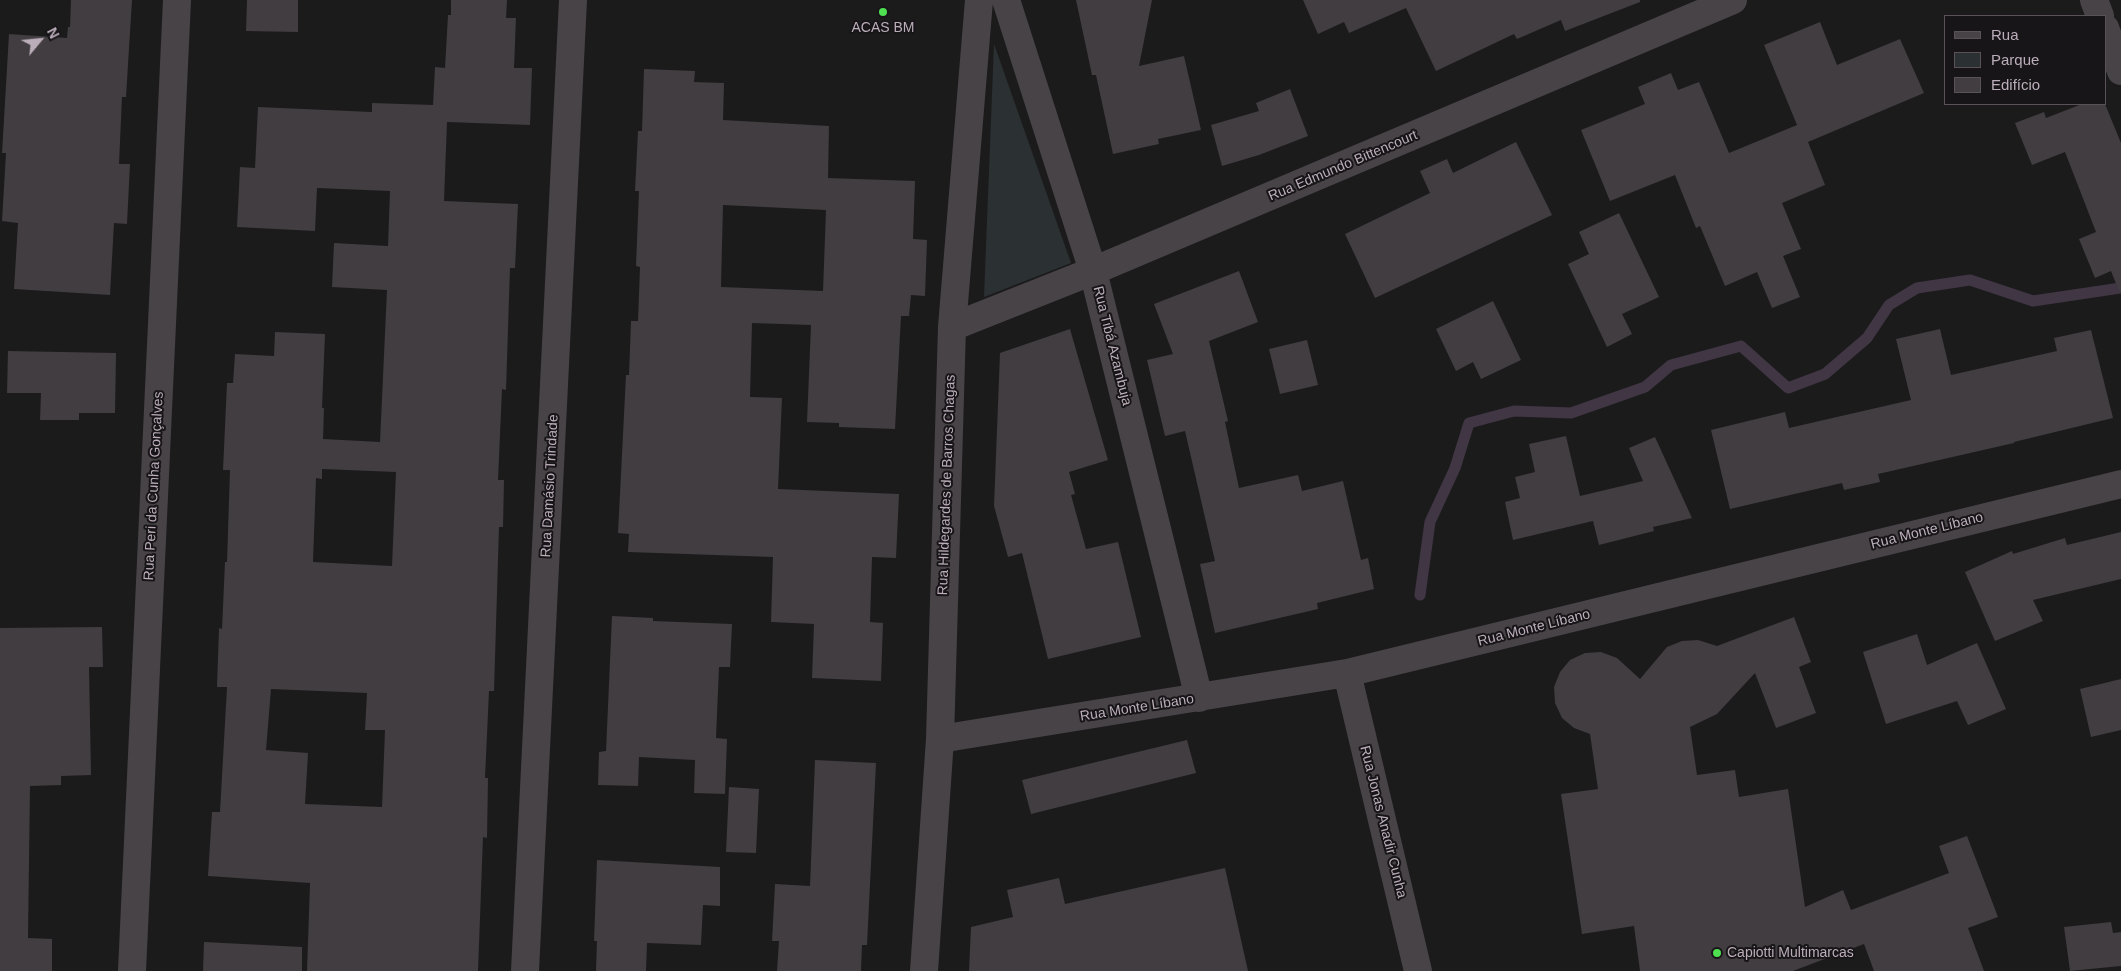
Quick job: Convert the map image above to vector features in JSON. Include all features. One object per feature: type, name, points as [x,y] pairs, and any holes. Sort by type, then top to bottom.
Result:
[{"type":"street","name":"Rua Peri da Cunha Gonçalves","points":[[132,971],[176,0]]},
{"type":"street","name":"Rua Damásio Trindade","points":[[525,971],[573,0]]},
{"type":"street","name":"Rua Hildegardes de Barros Chagas","points":[[924,971],[940,739],[952,328],[979,0]]},
{"type":"street","name":"Rua Tibá Azambuja","points":[[1006,0],[1093,270],[1199,698]]},
{"type":"street","name":"Rua Edmundo Bittencourt","points":[[952,328],[1733,0]]},
{"type":"street","points":[[2094,0],[2100,15]]},
{"type":"street","points":[[2106,31],[2121,71]]},
{"type":"street","name":"Rua Monte Líbano","points":[[940,739],[1347,673],[2121,484]]},
{"type":"street","name":"Rua Jonas Anadir Cunha","points":[[1347,673],[1418,971]]},
{"type":"green space","points":[[994,44],[1071,263],[984,297]]},
{"type":"building","points":[[71,0],[132,0],[126,97],[122,97],[119,164],[130,164],[127,224],[114,223],[110,295],[14,289],[18,223],[2,221],[6,153],[2,153],[9,34],[67,38],[68,27],[70,27]]},
{"type":"building","points":[[247,0],[298,0],[298,32],[246,31]]},
{"type":"building","points":[[451,0],[507,0],[506,18],[516,18],[514,68],[532,68],[530,125],[447,122],[444,201],[518,204],[515,268],[510,268],[506,390],[502,389],[498,480],[504,480],[503,527],[499,527],[494,691],[489,691],[485,778],[488,778],[487,838],[483,837],[478,971],[307,971],[310,883],[208,876],[212,812],[220,812],[227,687],[217,687],[219,628],[222,629],[225,562],[227,562],[230,470],[223,470],[227,383],[233,383],[235,354],[274,356],[275,332],[325,334],[322,408],[324,408],[323,439],[380,442],[387,290],[332,287],[334,243],[388,246],[390,191],[317,188],[315,231],[237,227],[240,167],[255,168],[258,107],[372,112],[372,103],[433,105],[435,67],[445,68],[448,15],[451,15]],"holes":[[[322,469],[396,472],[392,566],[313,562],[316,478],[322,479]],[[271,689],[367,693],[365,730],[385,730],[382,807],[305,804],[308,753],[266,750]]]},
{"type":"building","points":[[1076,0],[1152,0],[1139,66],[1184,56],[1201,130],[1158,139],[1159,144],[1113,154],[1096,75],[1092,75]]},
{"type":"building","points":[[1303,0],[1640,0],[1640,2],[1565,31],[1561,20],[1517,39],[1514,34],[1436,71],[1406,8],[1349,33],[1344,22],[1318,34]]},
{"type":"building","points":[[1820,22],[1837,65],[1900,39],[1924,93],[1808,142],[1825,185],[1782,203],[1801,249],[1783,256],[1800,297],[1772,308],[1757,272],[1725,286],[1700,226],[1696,228],[1675,175],[1610,201],[1581,130],[1645,104],[1638,87],[1671,73],[1678,90],[1699,82],[1729,153],[1797,125],[1764,45]]},
{"type":"building","points":[[644,69],[695,71],[694,82],[724,83],[723,120],[829,126],[828,178],[915,181],[913,239],[927,240],[925,296],[911,295],[909,316],[901,316],[895,429],[839,427],[839,423],[807,422],[811,325],[752,323],[750,397],[782,398],[778,489],[899,494],[896,558],[872,557],[870,622],[883,623],[881,681],[812,678],[814,624],[771,622],[773,557],[628,552],[629,534],[618,533],[626,375],[629,375],[631,321],[638,321],[640,267],[636,266],[639,191],[635,191],[638,131],[642,131]],"holes":[[[723,205],[826,210],[823,291],[721,287]]]},
{"type":"building","points":[[1290,89],[1308,136],[1259,155],[1222,166],[1211,125],[1259,111],[1256,103]]},
{"type":"building","points":[[2079,105],[2105,105],[2121,143],[2121,290],[2119,291],[2111,271],[2095,278],[2079,239],[2096,232],[2065,152],[2032,165],[2015,123],[2044,112],[2046,118]]},
{"type":"building","points":[[1516,142],[1552,215],[1375,298],[1345,234],[1430,193],[1420,171],[1447,159],[1453,173]]},
{"type":"building","points":[[1619,213],[1659,297],[1622,314],[1632,334],[1607,347],[1568,264],[1589,254],[1579,232]]},
{"type":"building","points":[[1239,271],[1258,322],[1209,341],[1228,421],[1225,422],[1239,488],[1298,475],[1302,491],[1343,481],[1361,560],[1368,558],[1374,589],[1317,603],[1318,609],[1215,633],[1200,564],[1215,561],[1185,431],[1165,436],[1147,360],[1173,354],[1154,304]]},
{"type":"building","points":[[1493,301],[1521,360],[1481,379],[1473,362],[1456,371],[1436,329]]},
{"type":"building","points":[[1070,329],[1108,460],[1069,472],[1075,494],[1071,495],[1086,549],[1118,542],[1141,637],[1048,659],[1022,553],[1008,557],[994,506],[1000,353]]},
{"type":"building","points":[[1940,329],[1951,375],[2057,351],[2054,338],[2091,330],[2113,418],[1878,474],[1880,482],[1844,490],[1842,483],[1730,509],[1711,430],[1785,412],[1789,428],[1911,400],[1896,339]]},
{"type":"building","points":[[1307,340],[1318,385],[1280,394],[1269,349]]},
{"type":"building","points":[[8,351],[116,353],[115,413],[79,413],[79,420],[40,420],[41,393],[7,393]]},
{"type":"building","points":[[1566,436],[1580,496],[1643,481],[1629,448],[1655,437],[1692,518],[1653,527],[1654,531],[1599,545],[1593,521],[1513,540],[1505,502],[1520,498],[1515,477],[1535,472],[1529,444]]},
{"type":"building","points":[[2121,532],[2121,579],[2033,600],[2043,621],[1995,641],[1965,572],[2012,551],[2013,554],[2065,538],[2067,545]]},
{"type":"building","points":[[612,616],[653,618],[653,621],[732,624],[730,667],[719,667],[716,738],[727,739],[725,794],[694,793],[695,760],[639,757],[638,786],[598,785],[599,752],[606,751]]},
{"type":"building","points":[[1794,617],[1811,662],[1799,667],[1816,713],[1776,728],[1755,673],[1717,714],[1690,727],[1697,775],[1735,770],[1739,797],[1788,789],[1805,907],[1843,890],[1851,910],[1949,873],[1939,846],[1967,836],[1998,917],[1968,928],[1984,971],[1874,971],[1864,944],[1793,971],[1640,971],[1634,926],[1582,934],[1561,794],[1598,789],[1590,734],[1574,728],[1562,718],[1555,703],[1554,687],[1560,672],[1570,660],[1585,653],[1601,652],[1617,658],[1640,679],[1667,647],[1682,641],[1698,640],[1717,646]]},
{"type":"building","points":[[102,627],[103,667],[89,667],[91,775],[61,776],[61,785],[30,786],[28,938],[52,939],[52,971],[0,971],[0,628]]},
{"type":"building","points":[[1917,634],[1927,665],[1977,643],[2006,709],[1968,725],[1957,701],[1886,724],[1863,652]]},
{"type":"building","points":[[2121,679],[2121,730],[2091,737],[2080,689]]},
{"type":"building","points":[[1187,740],[1196,773],[1031,814],[1022,780]]},
{"type":"building","points":[[815,760],[876,763],[867,945],[862,945],[861,971],[777,971],[779,941],[772,941],[775,884],[810,886]]},
{"type":"building","points":[[729,787],[759,789],[756,853],[726,852]]},
{"type":"building","points":[[597,860],[720,867],[720,906],[703,905],[701,945],[647,943],[646,971],[596,971],[597,941],[594,941]]},
{"type":"building","points":[[1225,868],[1248,971],[969,971],[971,927],[1013,917],[1007,890],[1059,878],[1065,904]]},
{"type":"building","points":[[2111,922],[2113,933],[2121,932],[2121,966],[2070,971],[2064,927]]},
{"type":"building","points":[[204,942],[302,947],[302,971],[203,971]]},
{"type":"waterway","points":[[1420,595],[1430,522],[1455,468],[1469,423],[1514,411],[1571,413],[1645,387],[1671,365],[1741,346],[1788,388],[1825,374],[1867,338],[1889,305],[1917,288],[1970,280],[2033,301],[2121,288]]},
{"type":"place","name":"ACAS BM","points":[[883,12]]},
{"type":"place","name":"Capiotti Multimarcas","points":[[1717,953]]}]
